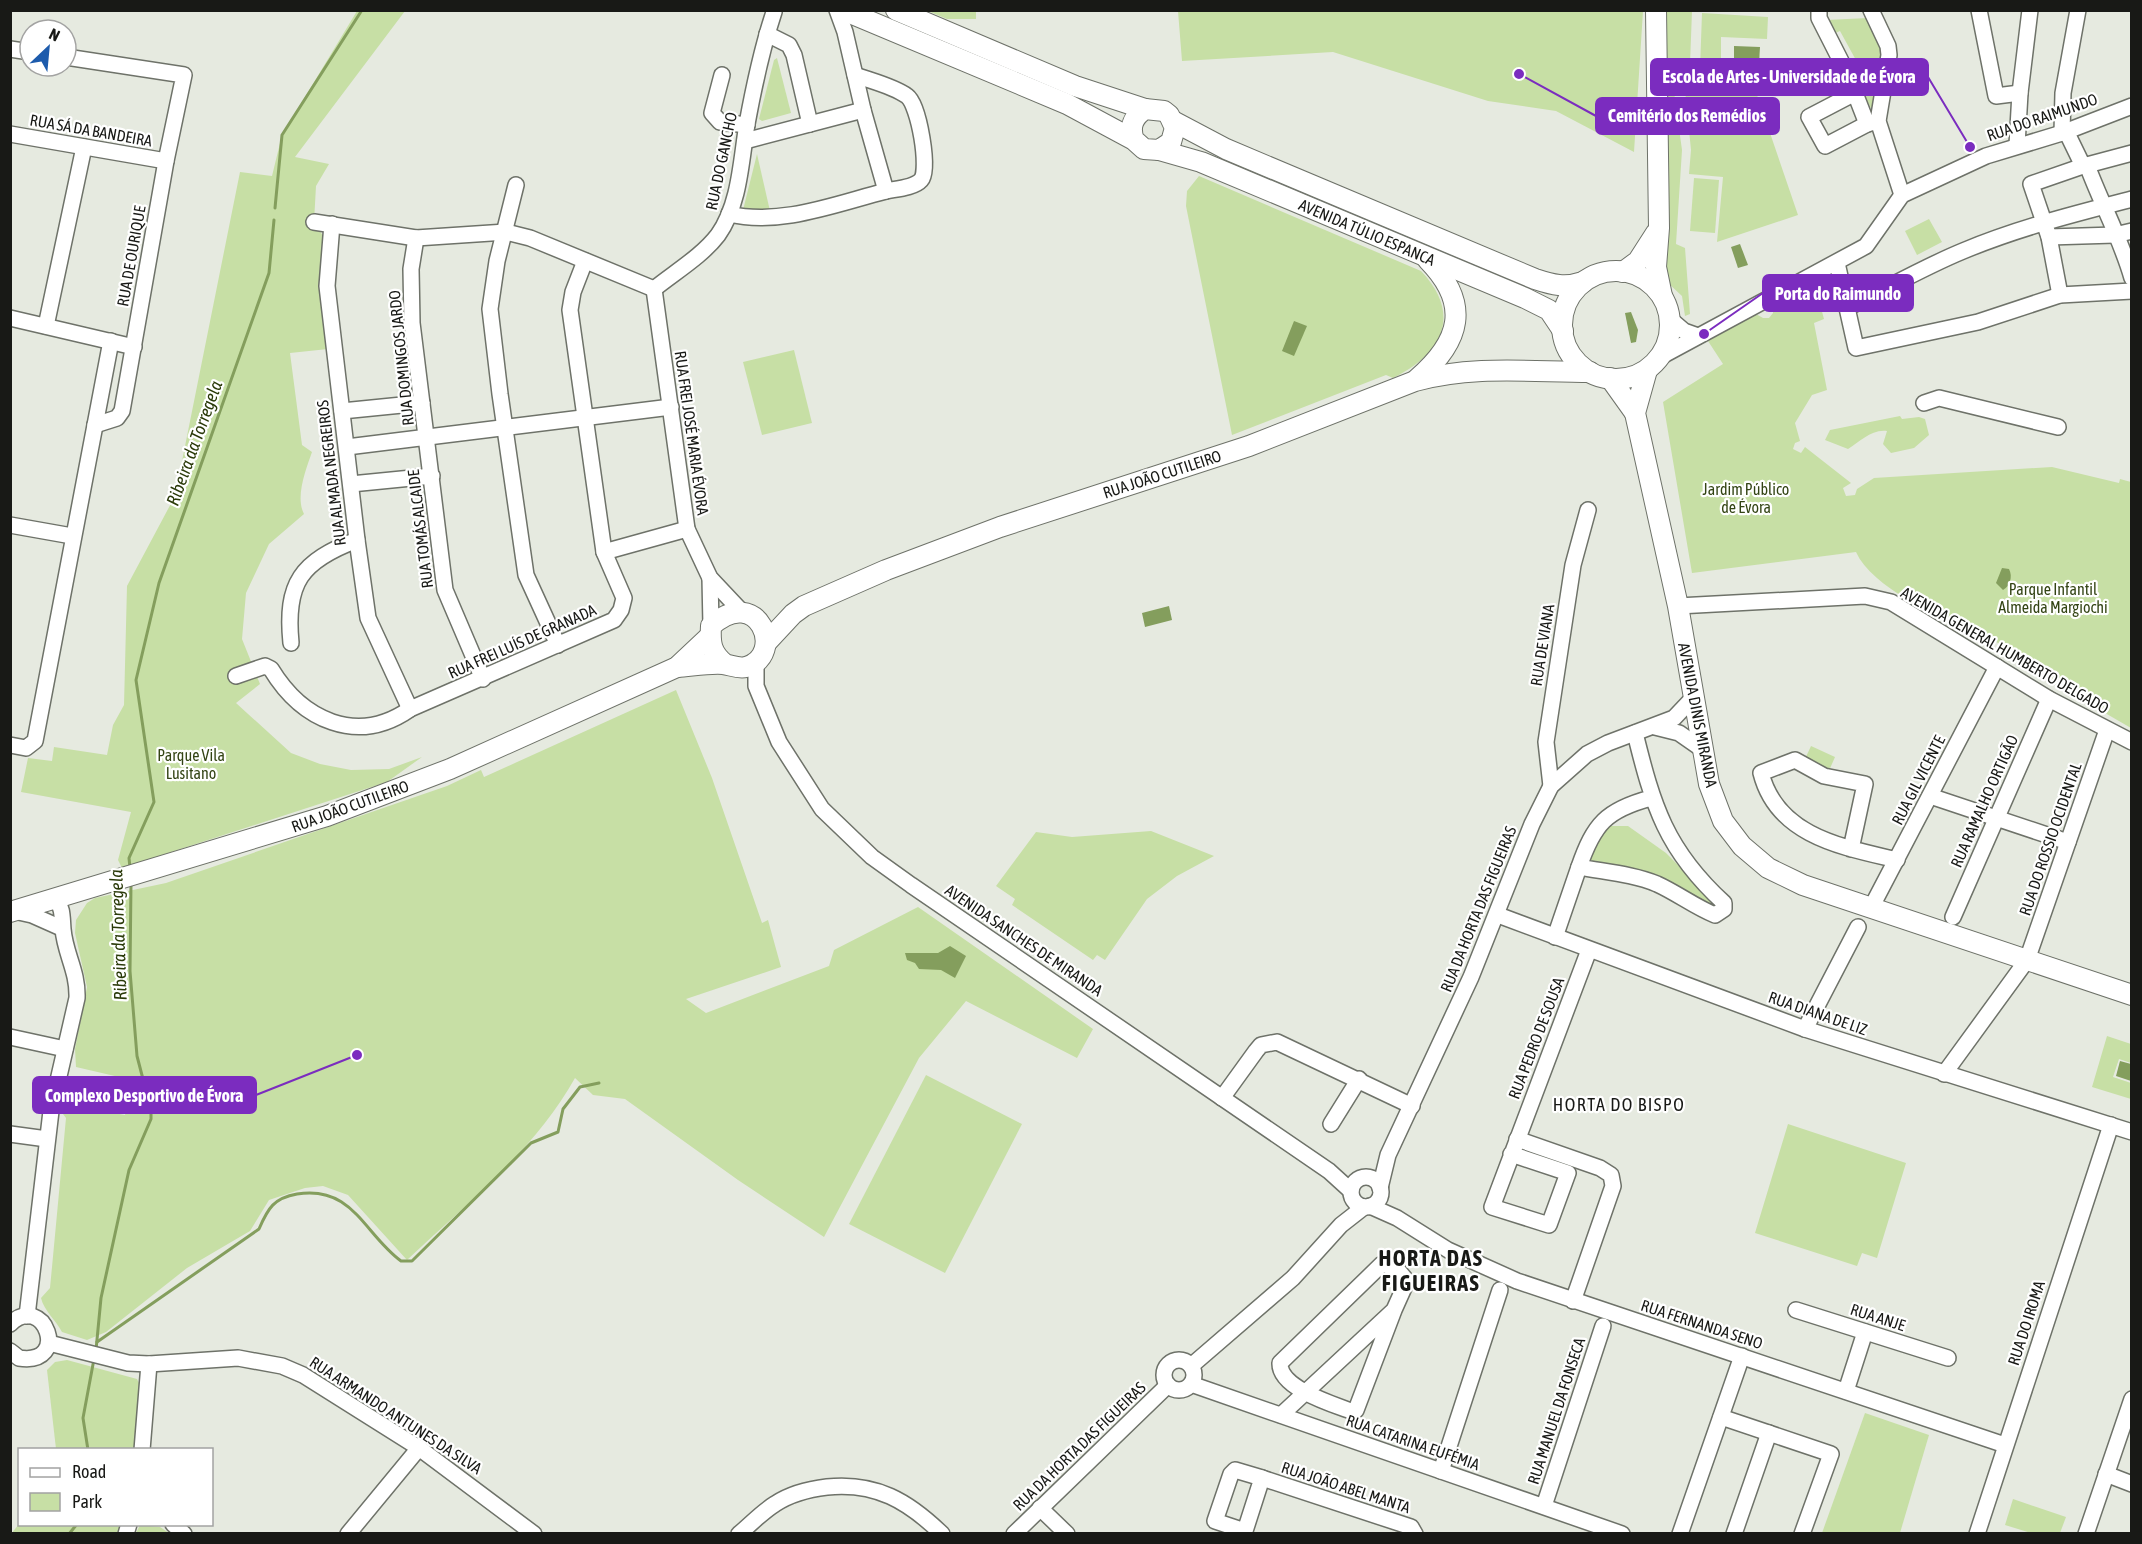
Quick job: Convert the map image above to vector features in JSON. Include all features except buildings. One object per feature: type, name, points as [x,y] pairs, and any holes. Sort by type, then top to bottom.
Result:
[{"type":"main road","name":"AVENIDA TÚLIO ESPANCA","points":[[843,10],[1060,101],[1134,140],[1144,149],[1159,150],[1201,162],[1549,310],[1564,336]]},
{"type":"main road","name":"AVENIDA TÚLIO ESPANCA","points":[[896,10],[1075,86],[1145,109],[1164,111],[1173,121],[1226,149],[1526,275],[1555,286],[1569,286],[1583,282]]},
{"type":"main road","points":[[1656,10],[1659,228],[1656,267],[1670,319],[1668,339],[1653,363],[1623,378],[1610,378],[1590,372],[1579,363],[1564,336],[1567,304],[1583,282],[1609,272],[1623,272],[1638,276],[1652,284],[1662,296]]},
{"type":"main road","points":[[1134,140],[1131,126],[1138,113],[1145,109]]},
{"type":"main road","points":[[1159,150],[1166,147],[1174,136],[1173,121]]},
{"type":"main road","points":[[1623,272],[1648,250],[1659,228]]},
{"type":"main road","points":[[1415,381],[1440,357],[1455,328],[1455,301],[1448,283],[1424,256]]},
{"type":"main road","name":"RUA JOÃO CUTILEIRO","points":[[1526,370],[1554,357],[1564,336]]},
{"type":"main road","name":"AVENIDA DINIS MIRANDA","points":[[1635,413],[1653,363]]},
{"type":"main road","name":"RUA JOÃO CUTILEIRO","points":[[677,666],[730,666],[756,662],[763,653],[766,643],[793,614],[804,606],[886,570],[1000,527],[1249,446],[1415,381],[1463,371],[1491,369],[1590,372]]},
{"type":"main road","name":"AVENIDA DINIS MIRANDA","points":[[1610,378],[1635,413],[1678,606],[1709,784],[1723,821],[1753,858],[1787,878],[2132,995]]},
{"type":"main road","name":"RUA JOÃO CUTILEIRO","points":[[12,911],[327,816],[450,769],[677,666],[730,613],[804,606]]},
{"type":"main road","points":[[747,613],[760,622],[766,643]]},
{"type":"main road","points":[[711,631],[716,657],[730,666]]},
{"type":"street","points":[[837,10],[845,32],[863,110],[886,191]]},
{"type":"street","points":[[1653,363],[1698,336],[1837,263],[1873,240],[1902,195],[1873,122],[1855,93],[1819,18],[1819,10]]},
{"type":"street","points":[[1979,10],[1996,96],[2020,93]]},
{"type":"street","points":[[2017,145],[2020,93],[2030,10]]},
{"type":"street","points":[[2078,10],[2063,93],[2064,132],[2085,165],[2124,252],[2132,278]]},
{"type":"street","points":[[1873,122],[1889,55],[1875,11]]},
{"type":"street","name":"RUA DO GANCHO","points":[[654,289],[712,241],[729,214],[767,34],[774,12]]},
{"type":"street","points":[[845,32],[853,21],[866,20]]},
{"type":"street","points":[[767,34],[789,45],[794,55],[810,124]]},
{"type":"street","name":"RUA DE OURIQUE","points":[[78,59],[184,75],[166,161],[122,411],[117,418],[95,425]]},
{"type":"street","points":[[722,75],[712,113],[720,122],[747,125]]},
{"type":"street","points":[[729,214],[768,218],[804,212],[918,183],[925,175],[926,164],[915,107],[908,97],[855,75]]},
{"type":"street","points":[[1855,93],[1809,117],[1825,146],[1873,122]]},
{"type":"street","name":"RUA DO RAIMUNDO","points":[[1902,195],[1986,156],[2064,132],[2132,106]]},
{"type":"street","points":[[745,141],[863,110]]},
{"type":"street","name":"RUA SÁ DA BANDEIRA","points":[[10,134],[166,161]]},
{"type":"street","points":[[46,326],[84,147]]},
{"type":"street","points":[[2060,295],[2049,237],[2031,184],[2085,165],[2132,153]]},
{"type":"street","points":[[516,185],[497,261],[490,309],[509,463],[526,575],[558,645]]},
{"type":"street","points":[[1847,308],[1961,251],[2044,221],[2132,199]]},
{"type":"street","points":[[314,222],[416,238],[506,232],[654,289]]},
{"type":"street","name":"RUA ALMADA NEGREIROS","points":[[332,224],[327,286],[368,618],[410,709]]},
{"type":"street","points":[[2049,237],[2115,235],[2132,231]]},
{"type":"street","name":"RUA DOMINGOS JARDO","points":[[416,238],[410,297],[427,439]]},
{"type":"street","name":"RUA FREI LUÍS DE GRANADA","points":[[236,676],[265,666],[271,669],[296,702],[313,714],[348,726],[392,722],[410,709],[614,620],[621,610],[624,598],[604,552],[570,310],[573,292],[585,261]]},
{"type":"street","points":[[1837,263],[1856,348],[1978,322],[2060,295],[2132,291]]},
{"type":"street","name":"RUA FREI JOSÉ MARIA ÉVORA","points":[[654,289],[687,529],[710,578],[747,613]]},
{"type":"street","points":[[10,318],[134,346]]},
{"type":"street","points":[[1670,319],[1684,332],[1698,336]]},
{"type":"street","points":[[10,745],[32,746],[36,741],[72,536],[111,341]]},
{"type":"street","points":[[1924,403],[1939,398],[2058,427]]},
{"type":"street","points":[[342,411],[422,403]]},
{"type":"street","points":[[347,447],[427,439],[671,407]]},
{"type":"street","name":"RUA TOMÁS ALCAIDE","points":[[427,439],[446,597],[483,679]]},
{"type":"street","points":[[351,484],[432,476]]},
{"type":"street","name":"RUA DE VIANA","points":[[1551,786],[1546,742],[1573,565],[1588,510]]},
{"type":"street","points":[[10,525],[72,536]]},
{"type":"street","points":[[604,552],[687,529]]},
{"type":"street","points":[[291,643],[288,614],[291,596],[301,576],[322,555],[357,540]]},
{"type":"street","name":"RUA FREI JOSÉ MARIA ÉVORA","points":[[710,578],[711,631]]},
{"type":"street","name":"AVENIDA GENERAL HUMBERTO DELGADO","points":[[1678,606],[1865,596],[1891,602],[2049,699],[2132,742]]},
{"type":"street","name":"AVENIDA SANCHES DE MIRANDA","points":[[756,662],[756,686],[779,742],[822,808],[860,847],[919,891],[1329,1171],[1357,1186]]},
{"type":"street","name":"AVENIDA SANCHES DE MIRANDA","points":[[730,666],[756,686]]},
{"type":"street","name":"RUA GIL VICENTE","points":[[1871,908],[1997,667]]},
{"type":"street","name":"RUA DA HORTA DAS FIGUEIRAS","points":[[1191,1384],[1178,1390],[1168,1385],[1164,1374],[1170,1364],[1181,1361],[1191,1366],[1293,1278],[1341,1225],[1375,1204],[1388,1155],[1498,915],[1532,824],[1551,786],[1574,763],[1592,751],[1674,718],[1693,698]]},
{"type":"street","name":"RUA RAMALHO ORTIGÃO","points":[[1953,917],[2049,699]]},
{"type":"street","name":"RUA DA HORTA DAS FIGUEIRAS","points":[[1655,727],[1683,727],[1697,719]]},
{"type":"street","points":[[1655,727],[1679,733],[1702,748]]},
{"type":"street","name":"RUA DO ROSSIO OCIDENTAL","points":[[1944,1074],[2027,960],[2107,730]]},
{"type":"street","points":[[1579,867],[1636,877],[1671,890],[1715,915],[1724,909],[1724,903],[1694,872],[1675,845],[1651,798],[1635,733]]},
{"type":"street","points":[[1851,849],[1865,784],[1824,776],[1796,760],[1761,773],[1766,791],[1791,823],[1814,835],[1851,849],[1897,860]]},
{"type":"street","points":[[1930,796],[2068,842]]},
{"type":"street","points":[[1555,937],[1593,833],[1601,822],[1614,811],[1651,798]]},
{"type":"street","points":[[62,925],[79,891]]},
{"type":"street","points":[[27,1316],[47,1139],[77,998],[78,982],[62,925],[53,918],[52,908],[56,898]]},
{"type":"street","points":[[12,911],[62,925]]},
{"type":"street","name":"RUA DIANA DE LIZ","points":[[1498,915],[1804,1029],[2132,1132]]},
{"type":"street","points":[[1804,1029],[1858,927]]},
{"type":"street","name":"RUA PEDRO DE SOUSA","points":[[1511,1154],[1568,1173],[1549,1225],[1492,1207],[1511,1154],[1589,950]]},
{"type":"street","points":[[10,1037],[65,1049]]},
{"type":"street","points":[[1222,1098],[1256,1051],[1269,1043],[1277,1042],[1412,1106]]},
{"type":"street","points":[[1331,1124],[1359,1079]]},
{"type":"street","name":"RUA DO IROMA","points":[[1977,1533],[2111,1125]]},
{"type":"street","points":[[10,1134],[47,1139]]},
{"type":"street","points":[[1517,1139],[1600,1168],[1611,1175],[1613,1186],[1573,1301]]},
{"type":"street","name":"RUA DA HORTA DAS FIGUEIRAS","points":[[1341,1225],[1357,1186],[1388,1155]]},
{"type":"street","name":"RUA FERNANDA SENO","points":[[1397,1218],[1377,1183],[1357,1186],[1359,1205],[1397,1218],[1448,1250],[1517,1281],[2005,1445]]},
{"type":"street","points":[[1382,1264],[1397,1269],[1407,1281],[1356,1410],[1351,1411],[1304,1393],[1282,1372],[1281,1363],[1382,1264]]},
{"type":"street","points":[[1441,1471],[1500,1290]]},
{"type":"street","points":[[1281,1415],[1394,1310]]},
{"type":"street","name":"RUA ANJE","points":[[1796,1310],[1948,1358]]},
{"type":"street","points":[[10,1324],[27,1316],[35,1317],[47,1327],[49,1343],[38,1357],[29,1359],[19,1358],[10,1351]]},
{"type":"street","name":"RUA MANUEL DA FONSECA","points":[[1544,1506],[1603,1326]]},
{"type":"street","points":[[1846,1391],[1865,1332]]},
{"type":"street","name":"RUA ARMANDO ANTUNES DA SILVA","points":[[49,1343],[111,1359],[149,1364],[238,1358],[282,1366],[303,1375],[419,1448],[534,1533]]},
{"type":"street","points":[[1680,1533],[1742,1356]]},
{"type":"street","points":[[142,1448],[149,1364]]},
{"type":"street","points":[[1191,1366],[1194,1377],[1191,1384]]},
{"type":"street","name":"RUA CATARINA EUFÉMIA","points":[[1191,1384],[1622,1533]]},
{"type":"street","name":"RUA DA HORTA DAS FIGUEIRAS","points":[[1014,1533],[1168,1385]]},
{"type":"street","points":[[2086,1533],[2132,1399]]},
{"type":"street","points":[[1721,1417],[1831,1454],[1802,1533]]},
{"type":"street","points":[[1734,1533],[1769,1433]]},
{"type":"street","points":[[348,1533],[419,1448]]},
{"type":"street","name":"RUA JOÃO ABEL MANTA","points":[[1262,1478],[1249,1532],[1215,1521],[1235,1470],[1262,1478],[1411,1527],[1415,1533]]},
{"type":"street","points":[[2106,1474],[2132,1484]]},
{"type":"street","points":[[739,1533],[775,1504],[795,1495],[817,1489],[852,1486],[872,1488],[893,1496],[911,1506],[942,1533]]},
{"type":"street","points":[[1040,1508],[1067,1533]]},
{"type":"green space","name":"Parque Vila Lusitano","points":[[357,11],[405,11],[295,157],[329,164],[316,186],[314,222],[327,242],[328,349],[290,353],[302,445],[312,452],[301,491],[304,514],[269,544],[246,593],[242,639],[260,684],[236,703],[291,753],[320,764],[351,770],[389,769],[422,757],[387,782],[122,868],[118,860],[131,812],[21,792],[28,758],[52,761],[54,747],[107,755],[113,725],[124,705],[127,586],[175,496],[240,172],[272,176],[282,135]]},
{"type":"green space","points":[[928,11],[976,11],[976,19],[947,19]]},
{"type":"green space","points":[[1178,11],[1643,11],[1634,152],[1556,111],[1488,101],[1333,52],[1182,61]]},
{"type":"green space","points":[[1662,11],[1692,11],[1690,64],[1671,64],[1664,70]]},
{"type":"green space","points":[[1702,13],[1768,17],[1767,39],[1721,37],[1721,70],[1761,71],[1760,90],[1756,92],[1798,215],[1717,242],[1723,177],[1689,174],[1691,150],[1683,70],[1700,69]]},
{"type":"green space","points":[[1868,18],[1885,55],[1873,112],[1848,66],[1857,62],[1840,31],[1833,34],[1826,20]]},
{"type":"green space","points":[[777,58],[791,113],[762,121],[759,119],[774,60]]},
{"type":"green space","points":[[1664,88],[1674,92],[1682,150],[1676,244],[1685,248],[1690,314],[1685,316],[1682,296],[1666,281],[1663,260]]},
{"type":"green space","points":[[757,154],[770,211],[743,210]]},
{"type":"green space","points":[[1199,176],[1421,271],[1434,287],[1444,318],[1441,332],[1434,345],[1424,357],[1393,378],[1386,375],[1232,435],[1186,206],[1187,191]]},
{"type":"green space","points":[[1694,178],[1719,180],[1715,233],[1690,231]]},
{"type":"green space","points":[[1929,219],[1942,242],[1917,255],[1905,231]]},
{"type":"green space","points":[[1814,282],[1824,319],[1814,323],[1827,390],[1812,395],[1795,423],[1800,441],[1795,443],[1793,449],[1801,453],[1805,447],[1851,483],[1843,488],[1846,496],[1855,495],[1857,489],[1874,478],[2052,467],[2119,483],[2120,479],[2131,482],[2131,728],[1998,651],[1999,644],[1983,631],[1972,635],[1907,600],[1876,577],[1864,565],[1856,552],[1692,573],[1663,402],[1723,364],[1708,341],[1756,314],[1769,318],[1773,313],[1773,305]]},
{"type":"green space","points":[[794,350],[812,423],[762,435],[743,362]]},
{"type":"green space","points":[[1900,416],[1902,419],[1919,417],[1925,419],[1929,435],[1914,448],[1891,453],[1883,444],[1887,431],[1871,434],[1848,449],[1825,440],[1830,430]]},
{"type":"green space","points":[[676,690],[712,778],[762,923],[768,920],[781,967],[686,999],[706,1013],[829,966],[834,950],[918,907],[1093,1029],[1077,1058],[966,1001],[919,1058],[824,1237],[738,1180],[625,1099],[593,1095],[575,1078],[559,1104],[520,1152],[476,1197],[407,1260],[348,1195],[323,1186],[305,1188],[269,1200],[250,1231],[187,1268],[106,1332],[87,1340],[62,1332],[41,1298],[50,1288],[66,1118],[60,1110],[62,1103],[125,1115],[132,1080],[76,1067],[75,1049],[87,987],[75,933],[76,920],[87,903],[95,898],[166,883],[447,786],[481,770],[484,777]]},
{"type":"green space","points":[[1811,746],[1835,757],[1828,773],[1804,761]]},
{"type":"green space","points":[[1610,826],[1628,826],[1666,853],[1720,907],[1710,908],[1594,867],[1588,853],[1595,837]]},
{"type":"green space","points":[[1151,831],[1214,856],[1177,876],[1147,899],[1105,960],[1097,955],[1093,960],[1012,905],[1015,899],[996,886],[1036,832],[1072,837]]},
{"type":"green space","points":[[2107,1036],[2131,1044],[2131,1063],[2119,1059],[2113,1077],[2131,1083],[2131,1099],[2092,1087]]},
{"type":"green space","points":[[926,1075],[1022,1124],[945,1273],[849,1224]]},
{"type":"green space","points":[[1788,1124],[1906,1163],[1877,1258],[1862,1253],[1857,1266],[1755,1233]]},
{"type":"green space","points":[[67,1360],[137,1379],[141,1387],[134,1448],[56,1448],[47,1370],[55,1362]]},
{"type":"green space","points":[[1865,1413],[1929,1435],[1900,1533],[1822,1533]]},
{"type":"green space","points":[[2013,1499],[2066,1517],[2060,1533],[2031,1533],[2005,1525]]},
{"type":"green space","points":[[18,1525],[120,1526],[117,1533],[11,1534]]},
{"type":"green space","points":[[140,1526],[150,1526],[160,1527],[169,1533],[136,1533]]},
{"type":"shaded area","points":[[1734,46],[1760,47],[1759,64],[1734,63]]},
{"type":"shaded area","points":[[1740,244],[1748,265],[1738,268],[1731,247]]},
{"type":"shaded area","points":[[1631,312],[1638,330],[1636,342],[1631,343],[1625,313]]},
{"type":"shaded area","points":[[1294,321],[1307,326],[1294,356],[1282,351]]},
{"type":"shaded area","points":[[2002,568],[2009,569],[2011,575],[2009,584],[2003,590],[1996,583]]},
{"type":"shaded area","points":[[1169,606],[1172,620],[1145,627],[1142,613]]},
{"type":"shaded area","points":[[950,946],[966,956],[955,978],[941,970],[919,969],[915,963],[907,960],[905,953],[938,953]]},
{"type":"shaded area","points":[[2120,1061],[2131,1064],[2131,1081],[2116,1076]]},
{"type":"waterway","name":"Ribeira da Torregela","points":[[275,208],[282,135],[362,10]]},
{"type":"waterway","name":"Ribeira da Torregela","points":[[130,868],[129,858],[154,802],[136,680],[159,583],[269,273],[274,220]]},
{"type":"waterway","name":"Ribeira da Torregela","points":[[96,1350],[101,1298],[129,1170],[151,1119],[151,1110],[137,1056],[130,971],[131,883]]},
{"type":"waterway","points":[[97,1342],[259,1229],[273,1205],[289,1196],[316,1193],[332,1197],[345,1204],[356,1214],[401,1261],[412,1261],[531,1143],[558,1132],[563,1109],[580,1087],[599,1083]]},
{"type":"waterway","name":"Ribeira da Torregela","points":[[88,1448],[83,1418],[94,1359]]},
{"type":"waterway","name":"Ribeira da Torregela","points":[[69,1534],[75,1526]]},
{"type":"place","name":"Cemitério dos Remédios","points":[[1519,74]]},
{"type":"place","name":"Escola de Artes - Universidade de Évora","points":[[1970,147]]},
{"type":"place","name":"Porta do Raimundo","points":[[1704,334]]},
{"type":"place","name":"Complexo Desportivo de Évora","points":[[357,1055]]},
{"type":"district","name":"HORTA DO BISPO","points":[[1619,1104]]},
{"type":"district","name":"HORTA DAS FIGUEIRAS","points":[[1431,1270]]},
{"type":"park label","name":"Jardim Público de Évora","points":[[1746,498]]},
{"type":"park label","name":"Parque Infantil Almeida Margiochi","points":[[2053,598]]}]
